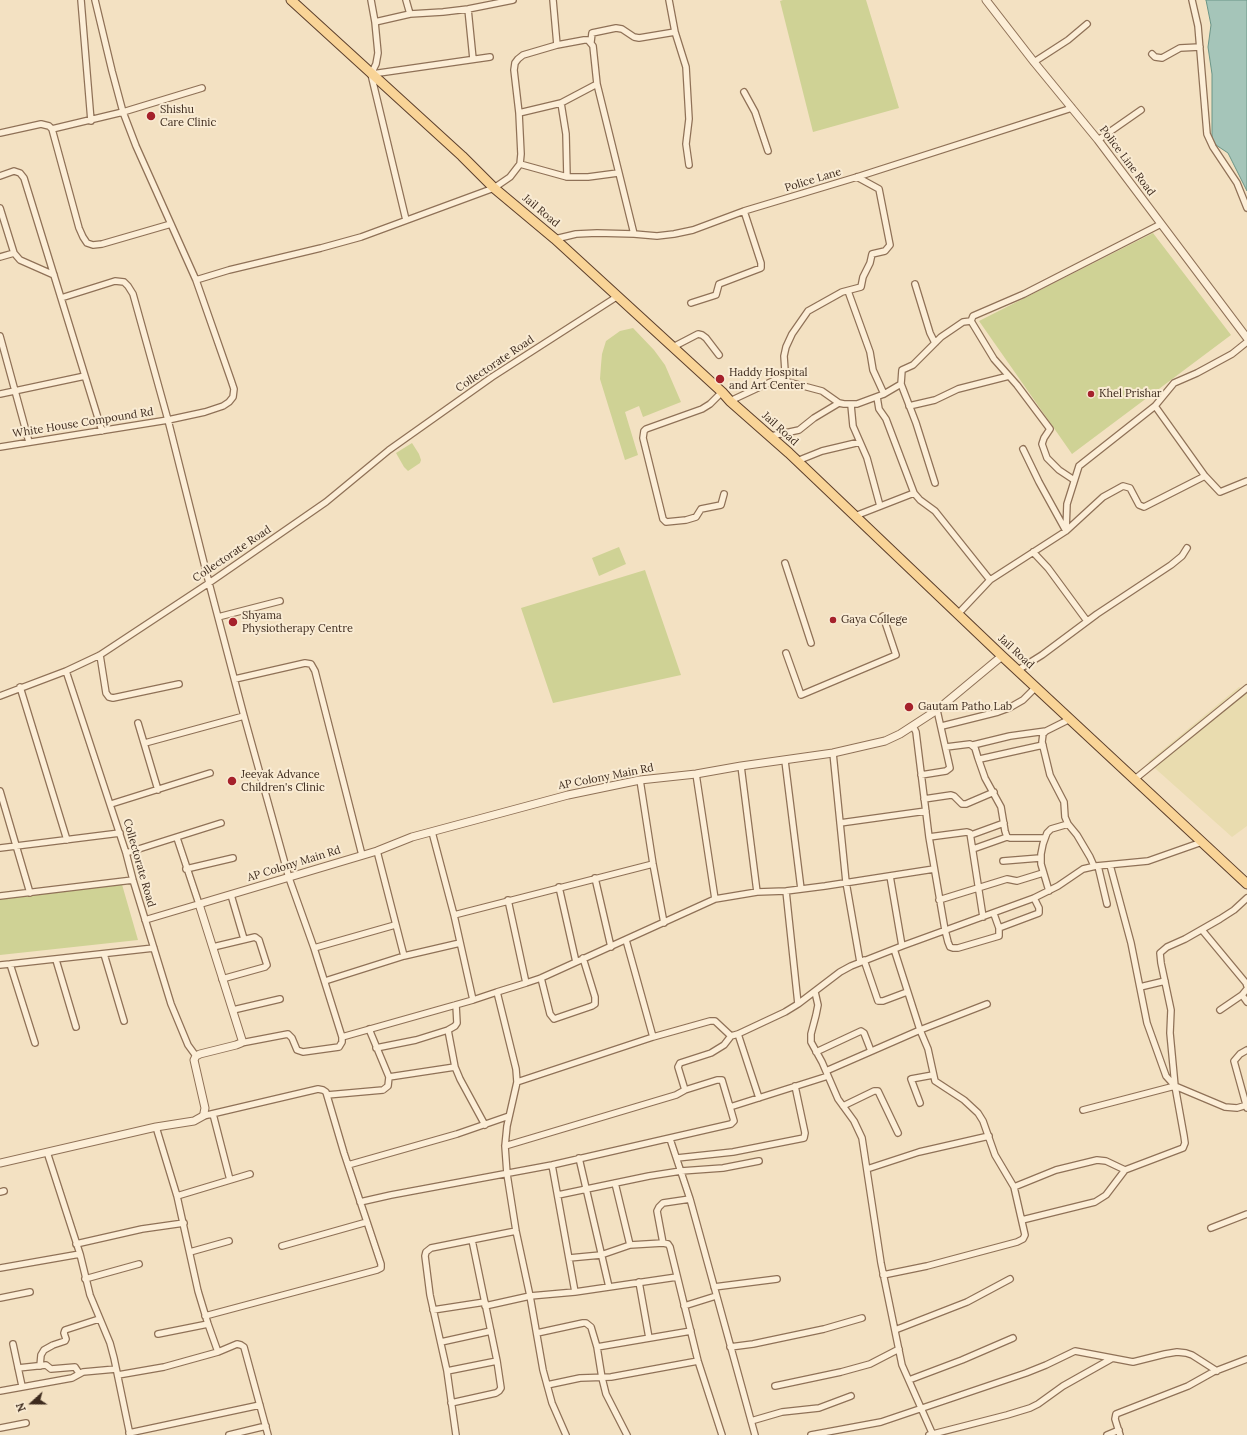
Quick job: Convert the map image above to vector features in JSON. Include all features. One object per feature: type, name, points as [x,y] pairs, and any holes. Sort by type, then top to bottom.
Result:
[{"type":"main road","name":"Jail Road","points":[[291,0],[462,156],[494,188],[618,296],[730,401],[771,436],[1002,656],[1247,884]]},
{"type":"street","points":[[81,0],[91,121]]},
{"type":"street","name":"White House Compound Rd","points":[[0,447],[168,420],[205,412],[223,406],[233,397],[234,389],[196,280],[136,146],[123,112],[95,0]]},
{"type":"street","points":[[371,0],[378,53],[376,64],[371,74],[406,220]]},
{"type":"street","points":[[406,0],[410,14]]},
{"type":"street","points":[[375,22],[410,14],[468,9],[512,0]]},
{"type":"street","points":[[553,0],[557,45]]},
{"type":"street","points":[[669,0],[675,32],[686,67],[689,119],[686,144],[690,165]]},
{"type":"street","name":"Police Line Road","points":[[986,0],[1034,62],[1098,140],[1247,338]]},
{"type":"street","points":[[1192,0],[1198,26],[1207,134],[1213,147],[1237,183],[1247,208]]},
{"type":"street","points":[[468,9],[473,59]]},
{"type":"street","points":[[1034,62],[1068,40],[1087,24]]},
{"type":"street","points":[[634,234],[597,84],[591,35],[595,32],[616,28],[622,29],[639,38],[675,32]]},
{"type":"street","points":[[196,280],[229,270],[361,237],[494,188],[510,177],[520,164],[522,154],[514,70],[515,63],[523,55],[557,45],[584,40],[591,42]]},
{"type":"street","points":[[1152,54],[1154,57],[1162,58],[1180,48],[1200,47]]},
{"type":"street","points":[[371,74],[490,57]]},
{"type":"street","points":[[519,113],[561,103],[597,84]]},
{"type":"street","points":[[52,129],[91,121],[202,88]]},
{"type":"street","points":[[744,92],[755,112],[768,151]]},
{"type":"street","points":[[561,103],[566,134],[567,177]]},
{"type":"street","name":"Police Lane","points":[[554,239],[576,234],[634,234],[657,236],[693,230],[744,211],[857,177],[1072,108]]},
{"type":"street","points":[[1098,140],[1141,110]]},
{"type":"street","points":[[0,133],[41,124],[49,126],[52,129],[79,228],[82,237],[87,242],[93,245],[102,244],[171,224]]},
{"type":"street","points":[[520,164],[567,177],[588,177],[618,172]]},
{"type":"street","points":[[0,176],[14,172],[20,173],[24,178],[102,431]]},
{"type":"street","points":[[730,401],[777,379],[785,370],[784,356],[786,346],[792,334],[808,311],[842,292],[861,287],[863,277],[870,263],[872,254],[885,251],[890,245],[879,189],[857,177]]},
{"type":"street","points":[[0,208],[14,253],[20,260],[54,275]]},
{"type":"street","points":[[691,303],[716,295],[720,284],[761,268],[761,263],[744,211]]},
{"type":"street","points":[[971,321],[973,316],[1024,294],[1161,224]]},
{"type":"street","points":[[0,257],[14,253]]},
{"type":"street","points":[[61,298],[115,281],[124,282],[133,294],[168,420],[244,716],[289,878],[314,948],[342,1037],[342,1042],[339,1047],[303,1052],[297,1050],[292,1038],[288,1034],[241,1043],[236,1046],[196,1056],[194,1060],[205,1108],[202,1116]]},
{"type":"street","points":[[915,284],[930,333],[935,343]]},
{"type":"street","points":[[848,291],[870,352],[873,370],[884,394]]},
{"type":"street","name":"Collectorate Road","points":[[196,1056],[188,1045],[180,1028],[145,920],[111,804],[66,671],[100,655],[209,583],[326,502],[389,450],[492,377],[618,296]]},
{"type":"street","points":[[935,483],[901,384],[902,370],[913,365],[935,343],[963,322],[971,321]]},
{"type":"street","points":[[971,321],[994,359],[1017,385],[1050,429],[1042,444],[1048,458],[1059,470],[1074,480]]},
{"type":"street","points":[[673,347],[698,334],[706,338],[719,355]]},
{"type":"street","points":[[0,336],[29,442]]},
{"type":"street","points":[[1066,531],[1067,504],[1079,466],[1155,406],[1174,383],[1197,373],[1232,354],[1247,342]]},
{"type":"street","points":[[0,394],[85,376]]},
{"type":"street","points":[[909,406],[935,400],[958,389],[1009,376]]},
{"type":"street","points":[[777,379],[818,389],[839,403],[851,405],[877,397],[901,384]]},
{"type":"street","points":[[722,392],[710,404],[702,409],[646,429],[644,431],[643,438],[663,519],[666,522],[686,520],[696,517],[701,510],[721,505],[724,494]]},
{"type":"street","points":[[877,397],[879,409],[886,419],[914,493],[920,500],[935,511],[990,580]]},
{"type":"street","points":[[771,436],[799,430],[814,418],[839,403]]},
{"type":"street","points":[[851,405],[853,426],[867,458],[880,506]]},
{"type":"street","points":[[1155,406],[1205,476],[1220,492],[1247,481]]},
{"type":"street","points":[[797,461],[822,451],[860,442]]},
{"type":"street","points":[[1023,449],[1066,531]]},
{"type":"street","points":[[958,614],[990,580],[1066,531],[1103,497],[1123,486],[1130,488],[1139,506],[1144,507],[1205,476]]},
{"type":"street","points":[[855,516],[914,493]]},
{"type":"street","points":[[1018,670],[1042,655],[1087,621],[1171,565],[1182,556],[1187,548]]},
{"type":"street","points":[[1033,552],[1048,568],[1087,621]]},
{"type":"street","points":[[785,563],[811,643]]},
{"type":"street","points":[[218,617],[280,602]]},
{"type":"street","points":[[786,653],[801,695],[896,655],[883,616]]},
{"type":"street","points":[[100,655],[106,693],[109,697],[113,698],[179,684]]},
{"type":"street","name":"AP Colony Main Rd","points":[[199,904],[377,851],[412,836],[432,832],[568,795],[640,780],[696,774],[833,753],[886,741],[913,726],[937,710],[1002,656]]},
{"type":"street","points":[[235,679],[305,663],[311,664],[315,671],[362,855]]},
{"type":"street","points":[[0,696],[20,687],[66,671]]},
{"type":"street","points":[[20,687],[67,840]]},
{"type":"street","points":[[942,726],[1009,708],[1023,700],[1036,687]]},
{"type":"street","points":[[1134,779],[1247,688]]},
{"type":"street","points":[[921,775],[949,770],[950,765],[937,710]]},
{"type":"street","points":[[145,743],[244,716]]},
{"type":"street","points":[[946,746],[966,744],[973,745],[1010,736],[1046,731],[1070,719]]},
{"type":"street","points":[[138,723],[158,790]]},
{"type":"street","points":[[913,726],[916,732],[929,837],[939,900],[950,947],[953,948],[996,938],[1000,934],[994,914]]},
{"type":"street","points":[[1046,731],[1042,738],[1050,775],[1064,802],[1065,817],[1068,824],[1077,835],[1096,866],[1107,904]]},
{"type":"street","points":[[978,758],[980,759],[1043,744]]},
{"type":"street","points":[[973,745],[985,778],[1001,807],[1005,835],[1007,837]]},
{"type":"street","points":[[833,753],[846,882],[862,961],[878,1001],[883,1001],[907,992]]},
{"type":"street","points":[[785,760],[801,889]]},
{"type":"street","points":[[741,766],[757,892]]},
{"type":"street","points":[[111,804],[210,773]]},
{"type":"street","points":[[696,774],[715,899]]},
{"type":"street","points":[[640,780],[664,923]]},
{"type":"street","points":[[0,791],[2,804],[30,893]]},
{"type":"street","points":[[924,799],[951,795],[962,804],[966,804],[994,792]]},
{"type":"street","points":[[840,823],[926,811]]},
{"type":"street","points":[[126,853],[222,823]]},
{"type":"street","points":[[929,837],[967,832],[971,834],[1004,824]]},
{"type":"street","points":[[1049,891],[1040,858],[1045,838],[1051,829],[1068,824]]},
{"type":"street","points":[[432,832],[454,915],[473,1000]]},
{"type":"street","points":[[0,848],[120,833]]},
{"type":"street","points":[[971,834],[983,917]]},
{"type":"street","points":[[973,849],[1007,837],[1045,838]]},
{"type":"street","points":[[177,838],[241,1035],[241,1043]]},
{"type":"street","points":[[685,1090],[678,1067],[680,1063],[718,1049],[724,1046],[731,1036],[785,1012],[815,992],[840,972],[862,961],[945,930],[994,914],[1034,898],[1062,884],[1079,871],[1096,866],[1148,861],[1202,842]]},
{"type":"street","points":[[377,851],[404,956]]},
{"type":"street","points":[[186,869],[233,858]]},
{"type":"street","points":[[1003,862],[1040,858]]},
{"type":"street","points":[[454,915],[653,864]]},
{"type":"street","points":[[1110,865],[1131,943],[1150,1035],[1166,1076],[1175,1086],[1225,1107],[1237,1108],[1247,1106],[1234,1061],[1240,1054],[1247,1050]]},
{"type":"street","points":[[342,1037],[473,1000],[542,978],[715,899],[757,892],[801,889],[934,869]]},
{"type":"street","points":[[939,900],[1007,879],[1018,881],[1043,873]]},
{"type":"street","points":[[890,876],[902,946]]},
{"type":"street","points":[[595,878],[612,947]]},
{"type":"street","points":[[0,896],[133,880]]},
{"type":"street","points":[[559,887],[576,962]]},
{"type":"street","points":[[786,891],[798,1004]]},
{"type":"street","points":[[231,895],[244,939]]},
{"type":"street","points":[[999,928],[1039,913],[1039,908],[1034,898]]},
{"type":"street","points":[[1022,1220],[1095,1202],[1106,1195],[1125,1170],[1182,1148],[1185,1143],[1175,1086],[1170,1033],[1172,1010],[1160,953],[1167,947],[1202,930],[1234,910],[1247,898]]},
{"type":"street","points":[[508,900],[526,983]]},
{"type":"street","points":[[145,920],[199,904]]},
{"type":"street","points":[[314,948],[395,925]]},
{"type":"street","points":[[1202,930],[1247,986]]},
{"type":"street","points":[[212,947],[253,937],[257,938],[267,966],[222,979]]},
{"type":"street","points":[[626,940],[653,1036]]},
{"type":"street","points":[[325,981],[404,956],[460,943]]},
{"type":"street","points":[[0,965],[154,948]]},
{"type":"street","points":[[883,1275],[927,1266],[1020,1241],[1023,1239],[1025,1234],[1014,1187],[995,1155],[983,1121],[978,1113],[955,1093],[939,1084],[933,1075],[928,1049],[907,992],[894,949]]},
{"type":"street","points":[[104,954],[124,1021]]},
{"type":"street","points":[[542,978],[550,1014],[554,1019],[592,1006],[595,1004],[595,997],[583,958]]},
{"type":"street","points":[[56,960],[76,1027]]},
{"type":"street","points":[[10,964],[35,1043]]},
{"type":"street","points":[[1140,987],[1165,981]]},
{"type":"street","points":[[1220,1010],[1242,995],[1247,989]]},
{"type":"street","points":[[497,992],[516,1069],[517,1082],[509,1116],[505,1146],[507,1174],[516,1231],[547,1385],[552,1403],[566,1435]]},
{"type":"street","points":[[815,992],[818,1005],[811,1034],[811,1042],[833,1089],[859,1130],[862,1138],[883,1275],[898,1349],[902,1365],[931,1435],[1030,1408],[1063,1386],[1111,1359]]},
{"type":"street","points":[[1242,995],[1247,1002]]},
{"type":"street","points":[[233,1010],[280,998]]},
{"type":"street","points":[[730,1107],[827,1074],[871,1051],[987,1004]]},
{"type":"street","points":[[376,1048],[409,1042],[448,1030],[457,1023],[456,1005]]},
{"type":"street","points":[[517,1082],[653,1036],[710,1021],[715,1021],[731,1036]]},
{"type":"street","points":[[328,1095],[383,1090],[388,1086],[389,1077],[369,1029]]},
{"type":"street","points":[[448,1030],[455,1067],[485,1125]]},
{"type":"street","points":[[816,1052],[861,1031],[864,1033],[871,1051]]},
{"type":"street","points":[[738,1034],[758,1098]]},
{"type":"street","points":[[389,1077],[455,1067]]},
{"type":"street","points":[[920,1103],[911,1079],[933,1075]]},
{"type":"street","points":[[360,1202],[552,1165],[731,1124],[734,1121],[722,1080],[717,1080],[685,1090],[669,1097],[505,1146]]},
{"type":"street","points":[[677,1158],[734,1152],[804,1138],[805,1133],[795,1086]]},
{"type":"street","points":[[1083,1110],[1175,1086]]},
{"type":"street","points":[[0,1162],[156,1127],[194,1121],[202,1116],[318,1089],[323,1090],[328,1095],[348,1165],[381,1264],[381,1268],[205,1316]]},
{"type":"street","points":[[843,1106],[874,1091],[878,1091],[898,1133]]},
{"type":"street","points":[[213,1114],[230,1180]]},
{"type":"street","points":[[348,1165],[411,1148],[509,1116]]},
{"type":"street","points":[[156,1127],[177,1196],[205,1316],[218,1352]]},
{"type":"street","points":[[867,1169],[919,1152],[989,1136]]},
{"type":"street","points":[[670,1138],[690,1199],[755,1435]]},
{"type":"street","points":[[47,1152],[80,1254],[85,1279],[99,1319],[110,1343],[130,1434],[260,1405]]},
{"type":"street","points":[[579,1158],[609,1287]]},
{"type":"street","points":[[1014,1187],[1056,1170],[1097,1160],[1106,1161],[1125,1170]]},
{"type":"street","points":[[558,1195],[681,1171],[723,1168],[759,1161]]},
{"type":"street","points":[[552,1165],[575,1292]]},
{"type":"street","points":[[177,1196],[250,1174]]},
{"type":"street","points":[[615,1183],[630,1245]]},
{"type":"street","points":[[663,1243],[657,1210],[663,1203],[690,1199]]},
{"type":"street","points":[[1211,1228],[1247,1214]]},
{"type":"street","points":[[282,1246],[367,1222]]},
{"type":"street","points":[[76,1244],[142,1229],[184,1224]]},
{"type":"street","points":[[456,1435],[447,1371],[433,1310],[426,1264],[426,1252],[431,1248],[516,1231]]},
{"type":"street","points":[[452,1403],[499,1391],[501,1385],[472,1240]]},
{"type":"street","points":[[190,1252],[229,1241]]},
{"type":"street","points":[[569,1258],[601,1255],[630,1245],[668,1244],[698,1361],[722,1435]]},
{"type":"street","points":[[0,1268],[80,1254]]},
{"type":"street","points":[[85,1279],[139,1264]]},
{"type":"street","points":[[433,1310],[677,1277]]},
{"type":"street","points":[[714,1287],[777,1279]]},
{"type":"street","points":[[895,1330],[967,1302],[1010,1279]]},
{"type":"street","points":[[639,1282],[649,1338]]},
{"type":"street","points":[[0,1298],[30,1292]]},
{"type":"street","points":[[684,1306],[716,1296]]},
{"type":"street","points":[[730,1347],[753,1344],[817,1330],[862,1318]]},
{"type":"street","points":[[40,1366],[41,1355],[44,1350],[65,1341],[65,1330],[99,1319]]},
{"type":"street","points":[[158,1334],[208,1324]]},
{"type":"street","points":[[537,1334],[586,1324],[589,1325],[598,1347],[602,1378],[608,1398],[627,1435]]},
{"type":"street","points":[[441,1342],[491,1331]]},
{"type":"street","points":[[598,1347],[691,1331]]},
{"type":"street","points":[[909,1380],[962,1360],[1013,1338]]},
{"type":"street","points":[[13,1344],[22,1386]]},
{"type":"street","points":[[118,1376],[170,1366],[241,1344],[244,1346],[268,1435]]},
{"type":"street","points":[[775,1386],[861,1367],[876,1362],[898,1349]]},
{"type":"street","points":[[811,1435],[868,1425],[1026,1373],[1075,1351],[1125,1362],[1138,1362],[1177,1352],[1186,1353],[1192,1354],[1217,1371]]},
{"type":"street","points":[[1107,1435],[1119,1433],[1114,1417],[1116,1414],[1188,1386],[1217,1371],[1247,1360]]},
{"type":"street","points":[[447,1371],[497,1361]]},
{"type":"street","points":[[547,1385],[580,1378],[602,1378],[698,1361]]},
{"type":"street","points":[[18,1368],[46,1365],[51,1369],[74,1367],[79,1373]]},
{"type":"street","points":[[0,1391],[72,1378],[79,1373],[88,1371],[116,1369]]},
{"type":"street","points":[[751,1421],[782,1412],[824,1407],[851,1396]]},
{"type":"street","points":[[0,1428],[26,1423]]},
{"type":"street","points":[[230,1435],[266,1426]]},
{"type":"shaded area","points":[[1206,0],[1247,0],[1247,191],[1228,153],[1216,145],[1212,138],[1212,74],[1208,47],[1211,25]]},
{"type":"shaded area","points":[[1239,687],[1247,690],[1247,826],[1232,837],[1148,762]]},
{"type":"green space","points":[[866,0],[899,108],[813,132],[780,1]]},
{"type":"green space","name":"Khel Prishar","points":[[1153,233],[1231,335],[1072,454],[979,321]]},
{"type":"green space","points":[[633,328],[654,350],[665,365],[681,402],[643,417],[639,406],[625,412],[638,455],[625,460],[600,379],[602,354],[606,341],[620,331]]},
{"type":"green space","points":[[412,443],[421,460],[420,463],[408,471],[396,453]]},
{"type":"green space","points":[[619,547],[626,564],[599,576],[592,558]]},
{"type":"green space","points":[[645,570],[681,675],[553,703],[521,608]]},
{"type":"green space","points":[[121,881],[138,940],[0,955],[0,897]]},
{"type":"place","name":"Shishu Care Clinic","points":[[151,116]]},
{"type":"place","name":"Haddy Hospital and Art Center","points":[[720,379]]},
{"type":"place","name":"Khel Prishar","points":[[1091,394]]},
{"type":"place","name":"Gaya College","points":[[833,620]]},
{"type":"place","name":"Shyama Physiotherapy Centre","points":[[233,622]]},
{"type":"place","name":"Gautam Patho Lab","points":[[909,707]]},
{"type":"place","name":"Jeevak Advance Children's Clinic","points":[[232,781]]}]
